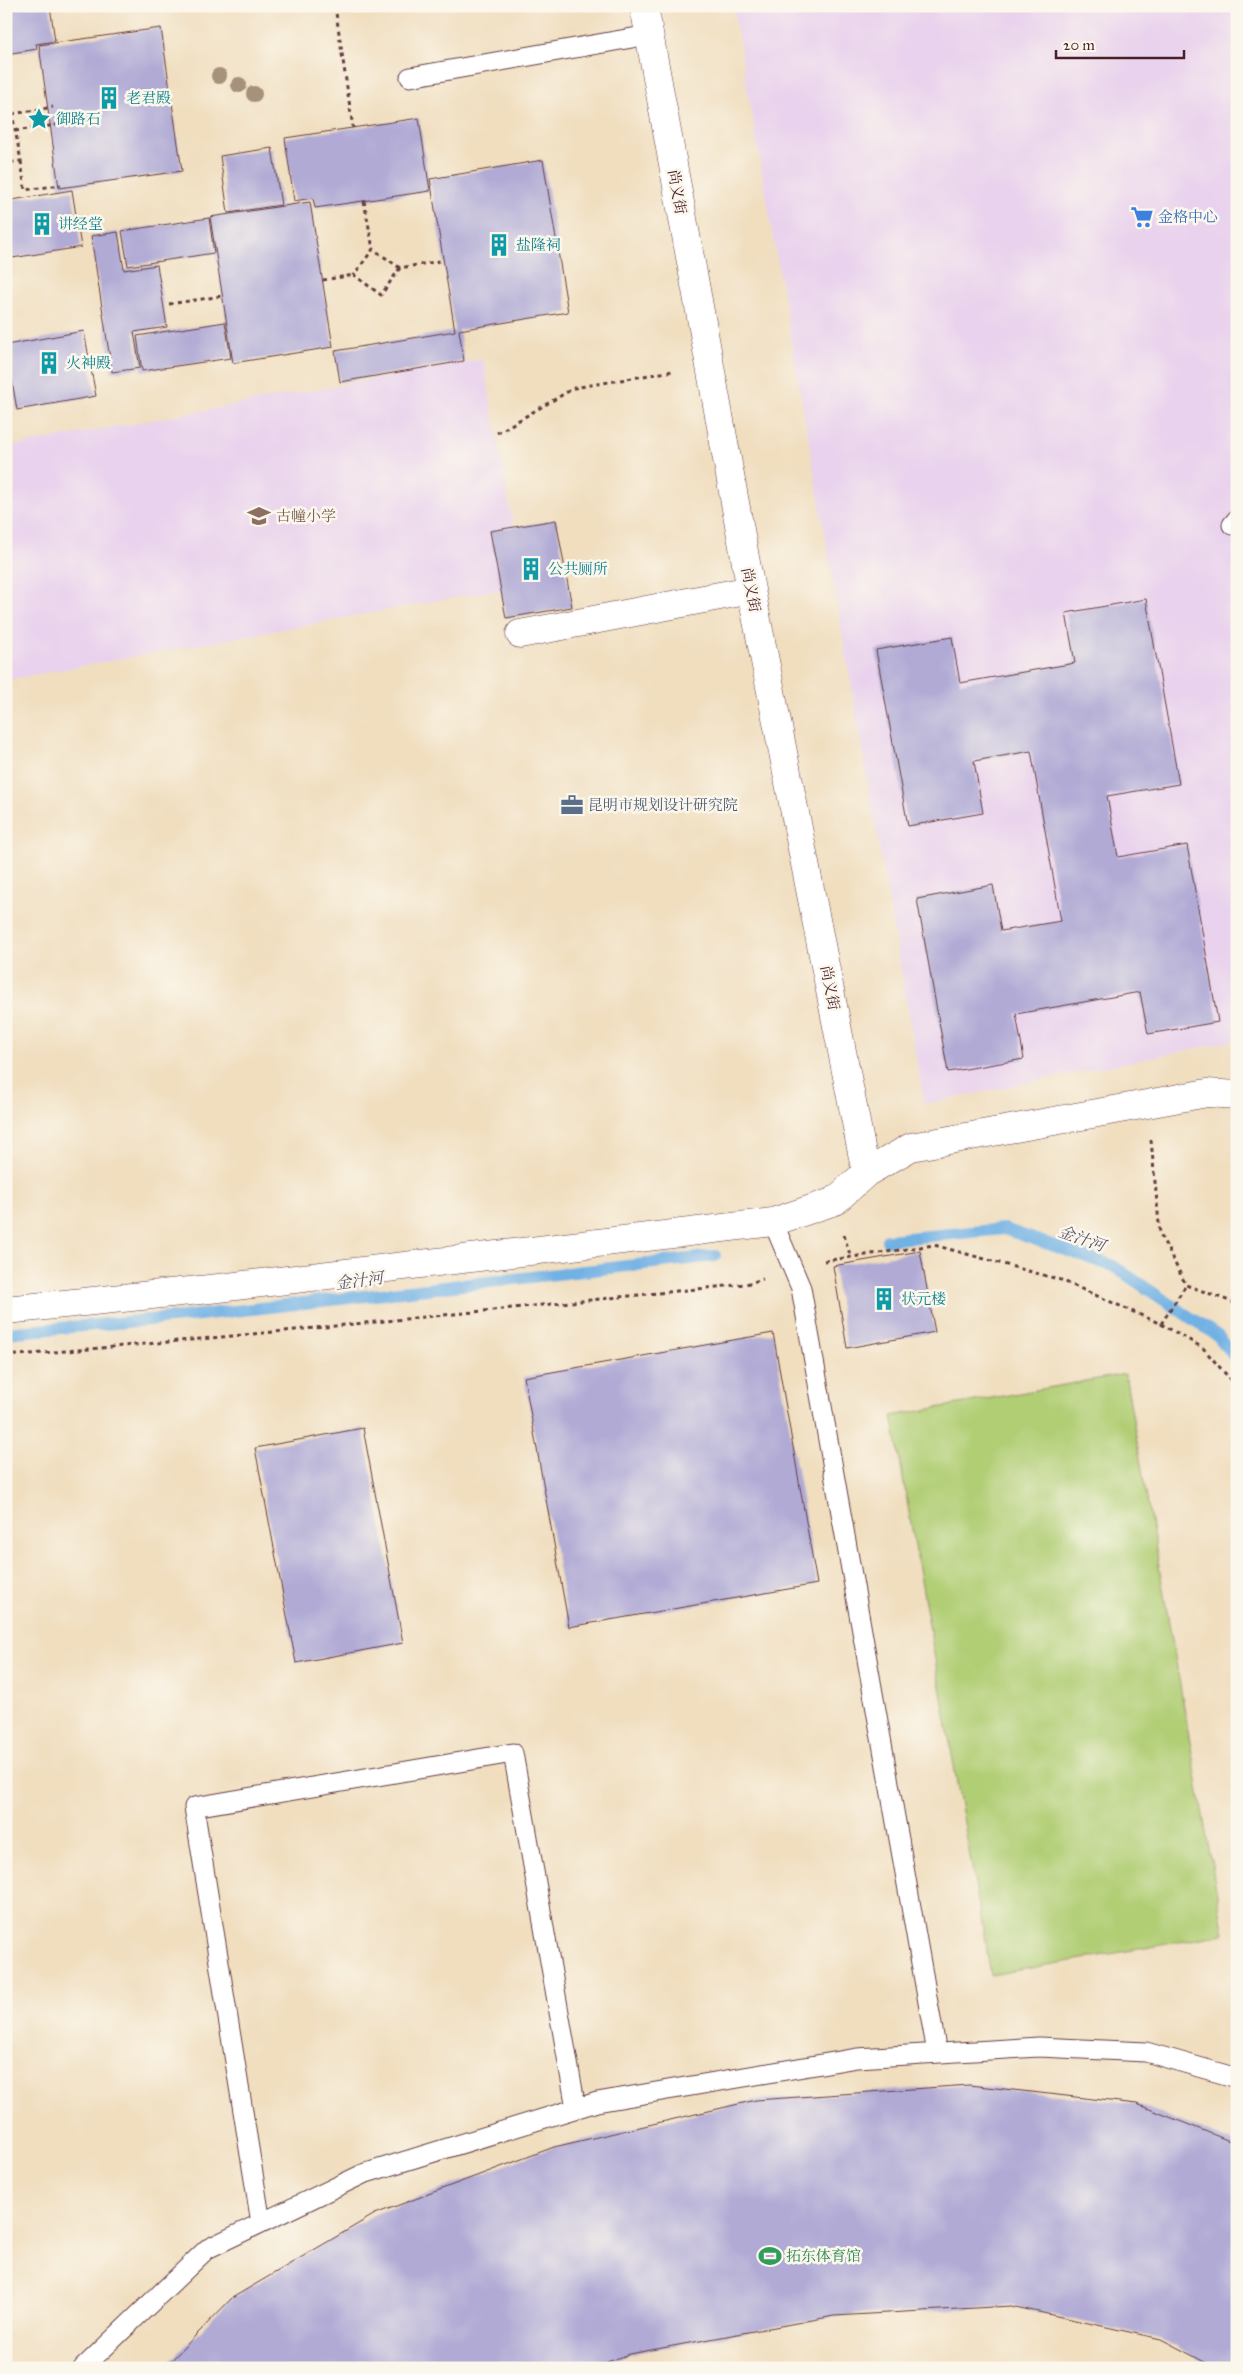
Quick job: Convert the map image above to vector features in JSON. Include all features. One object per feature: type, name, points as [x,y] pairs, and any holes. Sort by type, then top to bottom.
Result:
[{"type":"street","name":"尚义街","points":[[644,6],[708,365],[866,1173]]},
{"type":"street","points":[[520,634],[751,590]]},
{"type":"street","points":[[6,1310],[219,1288],[773,1222],[835,1201],[866,1173],[911,1147],[1207,1093],[1237,1095]]},
{"type":"lane","points":[[410,78],[650,35]]},
{"type":"lane","points":[[773,1222],[801,1288],[937,2053]]},
{"type":"lane","points":[[261,2223],[194,1807],[513,1753],[576,2108]]},
{"type":"lane","points":[[83,2368],[207,2249],[363,2174],[597,2102],[857,2058],[1039,2047],[1146,2052],[1237,2078]]},
{"type":"path","points":[[335,6],[354,128]]},
{"type":"path","points":[[6,81],[25,190],[60,185]]},
{"type":"path","points":[[12,114],[53,107]]},
{"type":"path","points":[[15,131],[56,125]]},
{"type":"path","points":[[6,164],[21,161]]},
{"type":"path","points":[[364,201],[373,248],[400,268]]},
{"type":"path","points":[[354,276],[373,248]]},
{"type":"path","points":[[323,280],[354,276],[381,295],[400,268],[440,261]]},
{"type":"path","points":[[170,304],[222,296]]},
{"type":"path","points":[[497,432],[574,388],[708,365]]},
{"type":"path","points":[[1147,1104],[1160,1234],[1186,1286],[1235,1303],[1237,1307]]},
{"type":"path","points":[[6,1356],[160,1343],[746,1284],[827,1260],[934,1245],[1061,1280],[1161,1324],[1203,1348],[1237,1387]]},
{"type":"path","points":[[1161,1324],[1186,1286]]},
{"type":"shaded area","points":[[733,6],[1237,6],[1237,1040],[924,1104]]},
{"type":"shaded area","name":"古幢小学","points":[[483,359],[524,585],[6,680],[6,447]]},
{"type":"green space","points":[[1125,1374],[1224,1934],[991,1975],[892,1416]]},
{"type":"building","points":[[6,6],[50,6],[55,41],[36,44],[37,49],[6,54]]},
{"type":"building","name":"老君殿","points":[[161,28],[182,171],[59,188],[39,45]]},
{"type":"building","points":[[419,118],[430,191],[315,208],[313,198],[294,201],[285,138]]},
{"type":"building","points":[[272,148],[281,205],[228,213],[220,156]]},
{"type":"building","name":"盐隆祠","points":[[543,160],[568,312],[459,330],[464,361],[340,382],[335,351],[455,331],[430,179]]},
{"type":"building","name":"讲经堂","points":[[72,190],[81,247],[6,259],[6,201]]},
{"type":"building","points":[[310,202],[333,347],[233,363],[210,217]]},
{"type":"building","points":[[209,218],[214,253],[128,266],[122,231]]},
{"type":"building","points":[[118,232],[124,270],[157,265],[167,327],[134,332],[140,368],[112,372],[91,236]]},
{"type":"building","points":[[225,322],[231,358],[142,371],[137,336]]},
{"type":"building","name":"火神殿","points":[[84,331],[96,396],[17,410],[6,345]]},
{"type":"building","name":"公共厕所","points":[[556,520],[572,607],[506,618],[490,531]]},
{"type":"building","points":[[1146,599],[1179,784],[1107,796],[1118,857],[1187,845],[1218,1022],[1148,1034],[1140,992],[1016,1014],[1024,1059],[948,1072],[917,899],[993,885],[1001,931],[1061,921],[1031,751],[974,761],[983,813],[908,826],[876,650],[952,637],[960,683],[1075,663],[1066,613]]},
{"type":"building","name":"状元楼","points":[[920,1251],[935,1332],[847,1348],[833,1266]]},
{"type":"building","points":[[773,1333],[817,1584],[569,1627],[524,1377]]},
{"type":"building","points":[[363,1428],[403,1643],[296,1663],[255,1448]]},
{"type":"building","name":"拓东体育馆","points":[[969,2085],[1137,2104],[1237,2144],[1237,2368],[1216,2368],[1161,2339],[1011,2306],[834,2316],[630,2354],[590,2368],[164,2368],[232,2298],[375,2214],[554,2147],[756,2100]]},
{"type":"waterway","name":"金汁河","points":[[887,1240],[1004,1229],[1113,1266],[1218,1336],[1237,1360]]},
{"type":"waterway","name":"金汁河","points":[[6,1333],[182,1317],[715,1256]]},
{"type":"place","name":"老君殿","points":[[109,98]]},
{"type":"place","name":"御路石","points":[[39,119]]},
{"type":"place","name":"金格中心","points":[[1142,217]]},
{"type":"place","name":"讲经堂","points":[[42,224]]},
{"type":"place","name":"盐隆祠","points":[[499,245]]},
{"type":"place","name":"火神殿","points":[[49,363]]},
{"type":"place","name":"古幢小学","points":[[259,516]]},
{"type":"place","name":"公共厕所","points":[[531,569]]},
{"type":"place","name":"昆明市规划设计研究院","points":[[572,805]]},
{"type":"place","name":"状元楼","points":[[884,1299]]},
{"type":"place","name":"拓东体育馆","points":[[770,2256]]}]
